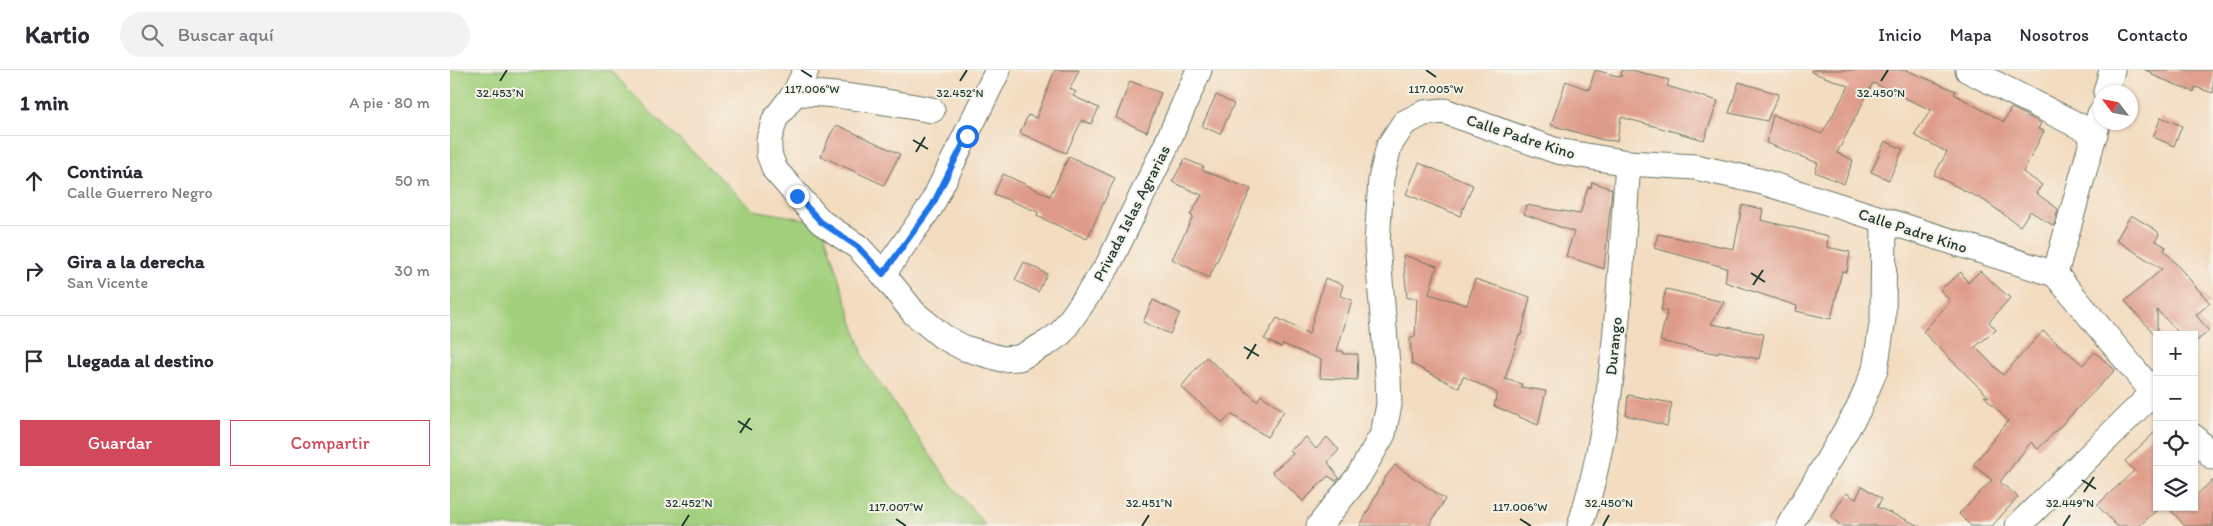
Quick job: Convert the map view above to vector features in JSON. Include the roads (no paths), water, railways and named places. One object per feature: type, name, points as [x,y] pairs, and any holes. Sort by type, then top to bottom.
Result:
[{"type":"street","points":[[806,70],[795,94],[775,119],[769,139],[769,154],[775,170],[821,222],[858,247],[883,274],[932,206],[998,70]]},
{"type":"street","name":"Privada Islas Agrarias","points":[[883,274],[914,313],[942,336],[964,348],[1002,359],[1019,358],[1061,333],[1108,265],[1165,148],[1199,70]]},
{"type":"street","points":[[1968,70],[2093,122]]},
{"type":"street","points":[[2108,85],[2112,70]]},
{"type":"street","points":[[795,94],[826,93],[932,110]]},
{"type":"street","name":"Calle Padre Kino","points":[[1319,526],[1358,477],[1383,434],[1388,396],[1377,244],[1380,189],[1390,146],[1404,123],[1424,113],[1444,111],[1557,151],[1628,163],[1695,167],[1753,180],[2055,274]]},
{"type":"street","points":[[2096,130],[2055,274],[2153,393]]},
{"type":"street","name":"Durango","points":[[1580,526],[1601,448],[1615,336],[1628,163]]},
{"type":"street","points":[[1788,526],[1858,410],[1875,370],[1883,318],[1884,221]]},
{"type":"street","points":[[2018,526],[2153,397]]},
{"type":"street","points":[[2198,441],[2213,457]]}]
